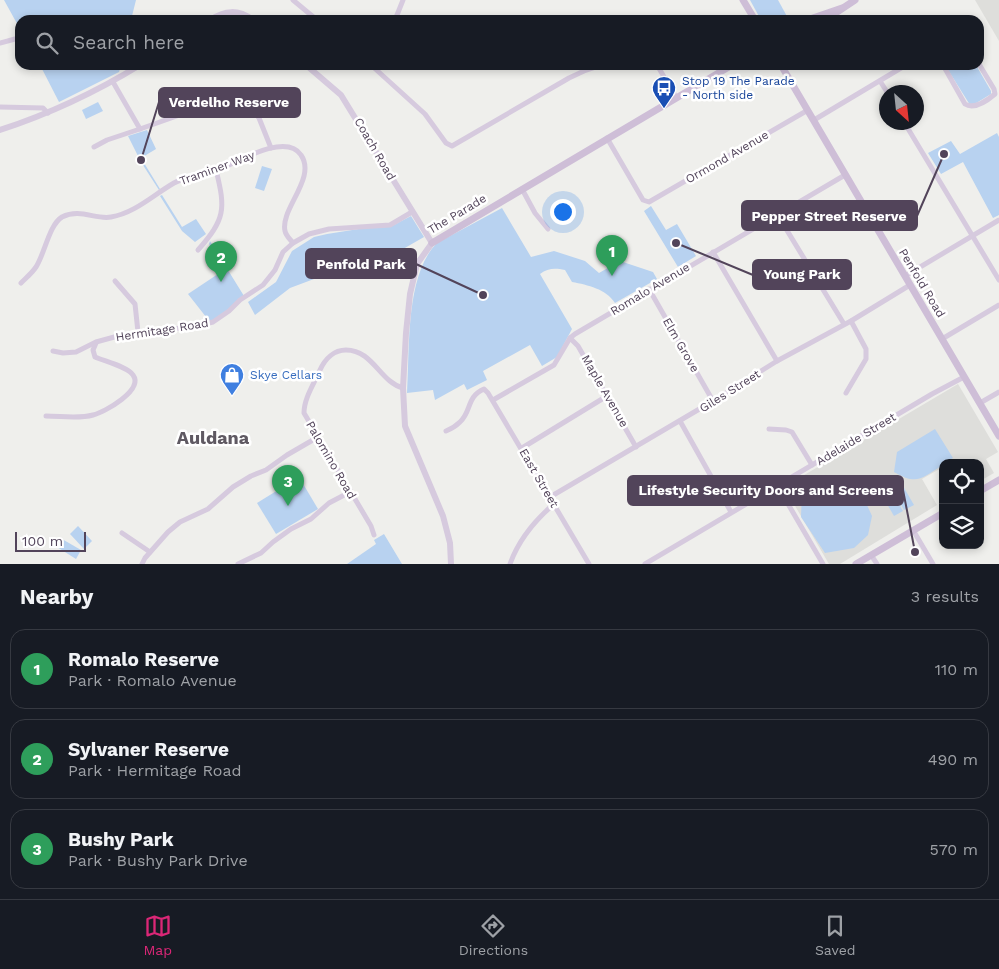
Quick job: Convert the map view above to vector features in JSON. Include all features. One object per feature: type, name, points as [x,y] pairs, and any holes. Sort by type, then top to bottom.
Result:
[{"type":"main road","points":[[743,0],[752,15]]},
{"type":"main road","points":[[832,15],[855,0]]},
{"type":"main road","points":[[822,15],[842,8]]},
{"type":"main road","name":"The Parade","points":[[432,243],[724,70]]},
{"type":"main road","name":"Penfold Road","points":[[784,70],[999,436]]},
{"type":"main road","points":[[984,489],[999,480]]},
{"type":"main road","points":[[856,564],[939,515]]},
{"type":"street","points":[[293,0],[311,15]]},
{"type":"street","points":[[397,15],[403,0]]},
{"type":"street","points":[[219,15],[231,11],[244,15]]},
{"type":"street","points":[[0,43],[15,39]]},
{"type":"street","points":[[0,130],[48,113],[113,82],[132,70]]},
{"type":"street","name":"Coach Road","points":[[312,70],[341,95],[432,243]]},
{"type":"street","points":[[377,70],[425,114],[446,143],[452,146],[569,78],[587,70]]},
{"type":"street","points":[[660,70],[676,98]]},
{"type":"street","points":[[814,120],[898,70]]},
{"type":"street","points":[[946,70],[969,107],[997,92],[983,70]]},
{"type":"street","points":[[880,81],[883,85]]},
{"type":"street","points":[[113,82],[140,129]]},
{"type":"street","points":[[94,147],[108,140],[222,100],[238,102],[251,108],[259,118],[271,148]]},
{"type":"street","points":[[0,107],[43,108],[48,113]]},
{"type":"street","name":"Ormond Avenue","points":[[607,138],[643,200],[651,202],[808,110]]},
{"type":"street","points":[[909,130],[999,280]]},
{"type":"street","name":"Traminer Way","points":[[21,283],[36,267],[47,246],[52,227],[62,217],[77,213],[109,218],[130,211],[176,182],[216,170],[271,148],[284,146],[294,148],[306,166],[302,183],[286,219],[284,229],[293,243]]},
{"type":"street","points":[[198,250],[213,232],[221,214],[223,202],[216,170]]},
{"type":"street","name":"Romalo Avenue","points":[[493,400],[554,365],[570,338],[845,175]]},
{"type":"street","points":[[522,189],[548,229]]},
{"type":"street","name":"Hermitage Road","points":[[54,351],[63,354],[76,352],[96,342],[138,332],[194,327],[213,322],[229,311],[240,300],[263,286],[275,270],[283,252],[293,243],[309,234],[329,228],[390,225],[412,212]]},
{"type":"street","points":[[777,214],[844,324]]},
{"type":"street","points":[[905,276],[999,220]]},
{"type":"street","name":"The Parade","points":[[432,243],[417,264],[410,294],[406,325],[403,388],[405,426],[443,516],[450,543],[451,564]]},
{"type":"street","points":[[713,252],[777,361]]},
{"type":"street","points":[[115,280],[135,304],[138,332]]},
{"type":"street","name":"Giles Street","points":[[550,497],[680,421],[777,361],[910,285]]},
{"type":"street","name":"Elm Grove","points":[[649,290],[713,401]]},
{"type":"street","points":[[942,339],[999,305]]},
{"type":"street","points":[[846,393],[866,358],[866,349],[851,320]]},
{"type":"street","name":"Maple Avenue","points":[[570,338],[578,346],[636,447]]},
{"type":"street","points":[[46,416],[94,415],[109,408],[128,395],[134,387],[136,383],[133,375],[126,370],[94,357],[93,350],[96,342]]},
{"type":"street","name":"Palomino Road","points":[[374,535],[371,526],[304,414],[304,405],[322,366],[338,350],[352,350],[366,355],[393,383],[403,388]]},
{"type":"street","name":"Adelaide Street","points":[[645,564],[964,376]]},
{"type":"street","name":"East Street","points":[[446,431],[462,421],[470,400],[477,392],[484,389],[493,400],[522,448],[588,564]]},
{"type":"street","points":[[980,403],[999,392]]},
{"type":"street","points":[[522,448],[607,396]]},
{"type":"street","points":[[680,421],[731,512]]},
{"type":"street","points":[[769,429],[792,432],[812,465]]},
{"type":"street","points":[[142,564],[168,532],[180,522],[208,509],[233,487],[251,476],[266,470],[318,437]]},
{"type":"street","points":[[777,485],[823,564]]},
{"type":"street","points":[[238,564],[261,553],[291,529],[310,520],[329,503],[350,492]]},
{"type":"street","points":[[510,564],[514,553],[534,522],[554,504]]},
{"type":"street","points":[[914,530],[934,564]]},
{"type":"street","points":[[122,533],[150,552]]},
{"type":"street","points":[[871,555],[877,564]]},
{"type":"shaded area","points":[[4,0],[136,0],[132,15],[15,15],[15,20]]},
{"type":"shaded area","points":[[750,0],[778,0],[786,15],[758,15]]},
{"type":"shaded area","points":[[975,0],[999,0],[999,41],[984,15]]},
{"type":"shaded area","points":[[43,70],[120,70],[119,72],[59,102]]},
{"type":"shaded area","points":[[948,70],[979,70],[991,94],[970,105]]},
{"type":"shaded area","points":[[98,102],[103,111],[86,119],[82,110]]},
{"type":"shaded area","points":[[147,130],[156,149],[141,158],[159,190],[141,162],[128,136]]},
{"type":"shaded area","points":[[997,133],[999,137],[999,215],[993,218],[963,162],[941,174],[928,153],[951,141],[960,154]]},
{"type":"shaded area","points":[[262,166],[272,169],[264,191],[255,188]]},
{"type":"shaded area","points":[[162,195],[182,227],[196,219],[206,234],[195,242],[182,231],[160,196]]},
{"type":"shaded area","points":[[651,206],[666,230],[677,224],[696,256],[678,267],[644,211]]},
{"type":"shaded area","points":[[502,208],[531,257],[554,251],[585,261],[599,273],[620,261],[653,272],[657,279],[615,303],[602,291],[572,282],[565,270],[555,269],[546,271],[540,274],[572,329],[557,357],[542,366],[530,345],[483,371],[487,380],[467,390],[464,384],[435,400],[433,390],[407,393],[409,335],[414,293],[419,274],[427,257],[437,243]]},
{"type":"shaded area","points":[[411,216],[424,237],[377,264],[314,279],[290,288],[255,315],[248,302],[276,282],[292,251],[314,237],[365,228],[392,226]]},
{"type":"shaded area","points":[[210,241],[244,296],[222,315],[210,322],[188,294],[224,270],[209,244]]},
{"type":"shaded area","points":[[958,384],[998,452],[986,459],[994,473],[984,479],[984,459],[939,459],[939,469],[922,479],[937,505],[840,564],[829,564],[784,487]]},
{"type":"shaded area","points":[[935,429],[953,458],[939,459],[939,468],[919,479],[909,479],[894,472],[897,452]]},
{"type":"shaded area","points":[[834,475],[861,492],[872,516],[868,535],[854,548],[825,553],[801,517],[802,491]]},
{"type":"shaded area","points":[[299,477],[318,509],[276,534],[257,503]]},
{"type":"shaded area","points":[[903,486],[914,505],[904,510],[893,492]]},
{"type":"shaded area","points":[[892,492],[903,511],[894,516],[883,497]]},
{"type":"shaded area","points":[[78,526],[92,541],[84,549],[70,534]]},
{"type":"shaded area","points":[[384,534],[402,564],[347,564],[376,544],[374,540]]},
{"type":"shaded area","points":[[62,539],[81,550],[76,559],[57,547]]},
{"type":"place","name":"Stop 19 The Parade - North side","points":[[664,109]]},
{"type":"place","name":"Pepper Street Reserve","points":[[944,154]]},
{"type":"place","name":"Verdelho Reserve","points":[[141,160]]},
{"type":"place","name":"Young Park","points":[[676,243]]},
{"type":"place","name":"Romalo Reserve","points":[[612,276]]},
{"type":"place","name":"Sylvaner Reserve","points":[[221,282]]},
{"type":"place","name":"Penfold Park","points":[[483,295]]},
{"type":"place","name":"Skye Cellars","points":[[232,396]]},
{"type":"place","name":"Bushy Park","points":[[288,506]]},
{"type":"place","name":"Lifestyle Security Doors and Screens","points":[[915,552]]},
{"type":"district","name":"Auldana","points":[[213,437]]}]
